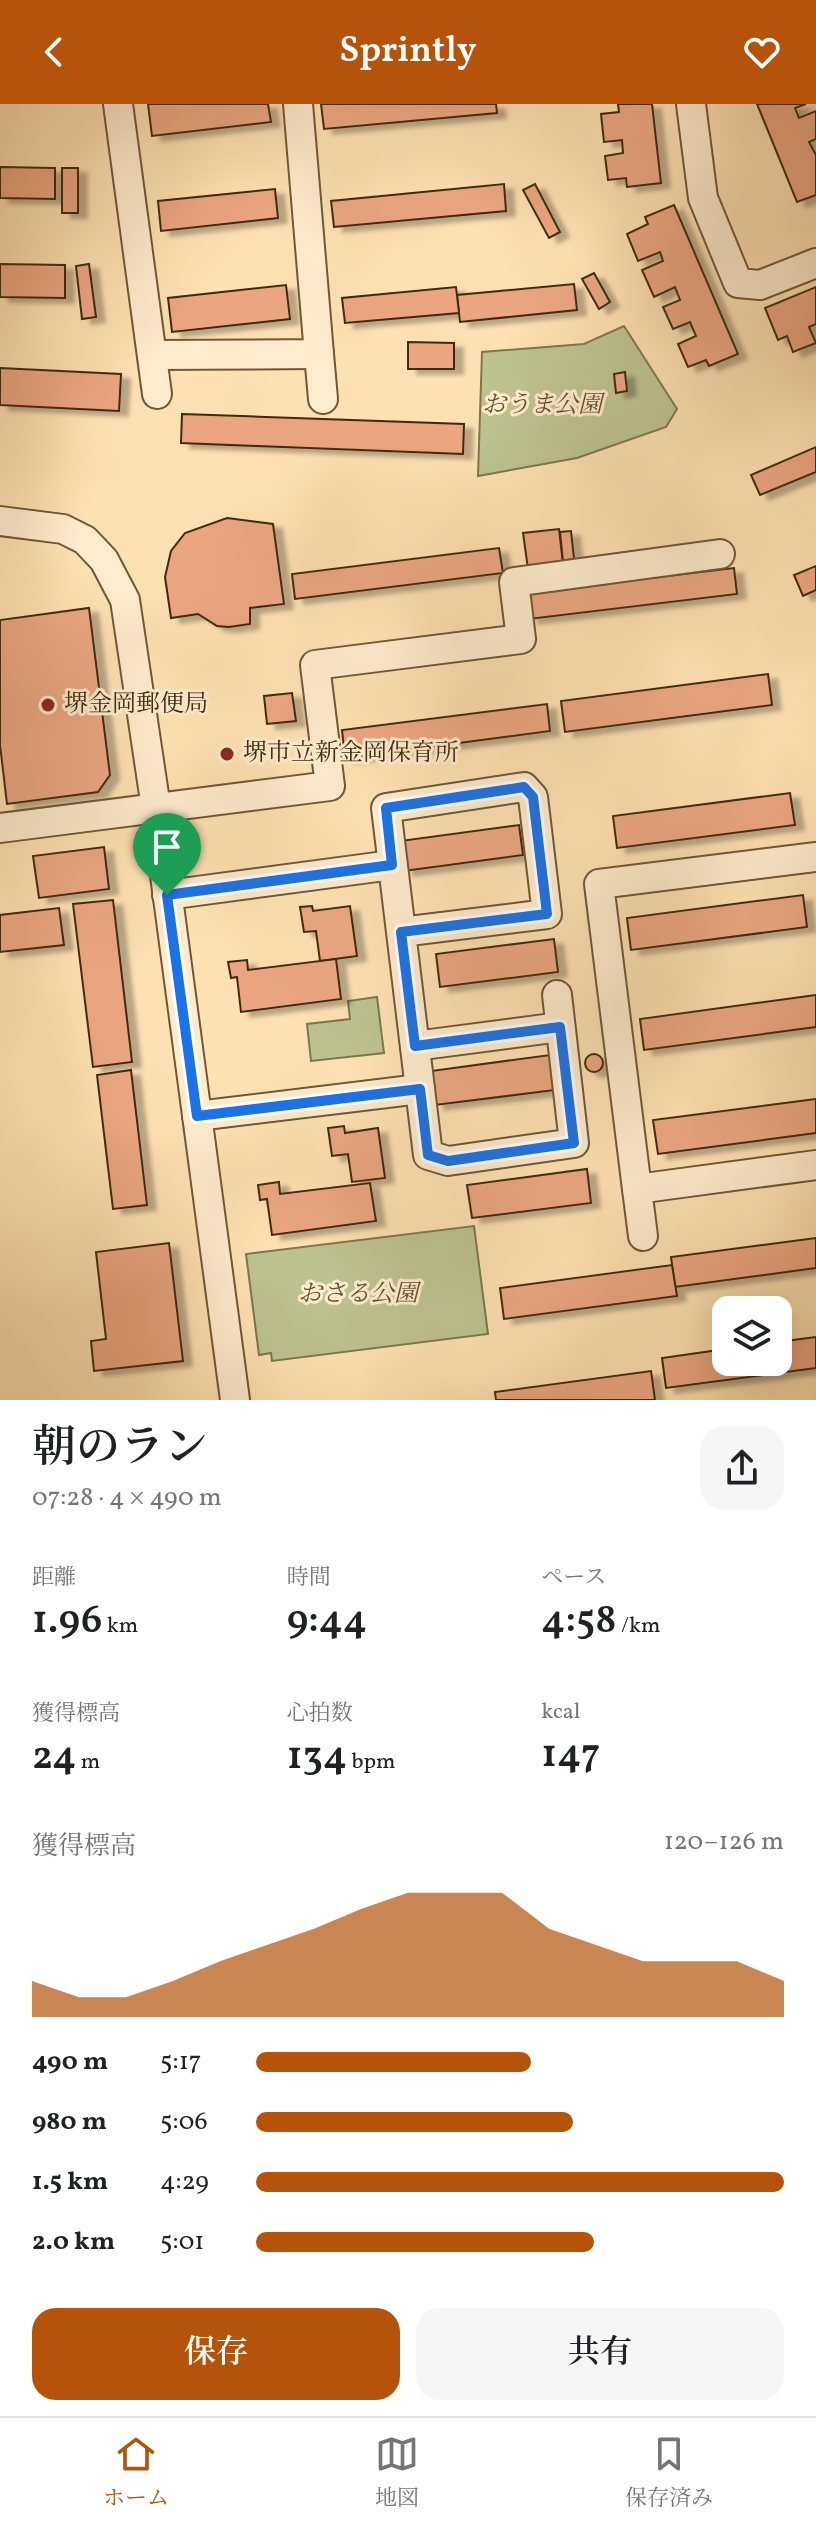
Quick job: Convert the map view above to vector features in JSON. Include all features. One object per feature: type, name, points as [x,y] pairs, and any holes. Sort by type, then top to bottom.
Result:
[{"type":"street","points":[[118,104],[157,394]]},
{"type":"street","points":[[298,104],[323,399]]},
{"type":"street","points":[[691,104],[703,198],[738,283],[760,285],[816,263]]},
{"type":"street","points":[[152,355],[319,354]]},
{"type":"street","points":[[1,521],[63,529],[85,540],[104,560],[125,600],[235,1400]]},
{"type":"street","points":[[0,827],[330,786],[315,665],[521,639],[514,582],[720,554]]},
{"type":"street","points":[[401,932],[547,914],[533,797],[524,787],[386,808],[392,865],[428,1155],[448,1161],[574,1143],[557,995]]},
{"type":"street","points":[[643,1236],[599,884],[816,857]]},
{"type":"street","points":[[167,895],[392,865]]},
{"type":"street","points":[[415,1046],[560,1027]]},
{"type":"street","points":[[197,1116],[420,1089]]},
{"type":"street","points":[[637,1189],[816,1165]]},
{"type":"green space","name":"おうま公園","points":[[624,326],[677,409],[666,427],[577,458],[478,476],[482,352],[584,344]]},
{"type":"green space","points":[[377,997],[384,1053],[311,1061],[307,1024],[350,1019],[348,1001]]},
{"type":"green space","name":"おさる公園","points":[[474,1226],[488,1334],[272,1361],[271,1353],[259,1355],[246,1254]]},
{"type":"building","points":[[148,104],[268,104],[271,122],[152,136]]},
{"type":"building","points":[[321,104],[496,104],[497,113],[324,129]]},
{"type":"building","points":[[618,104],[652,104],[661,183],[627,187],[626,178],[608,180],[605,156],[623,153],[622,140],[604,142],[601,114],[619,112]]},
{"type":"building","points":[[757,104],[806,104],[795,108],[799,118],[816,111],[816,139],[809,142],[816,155],[816,195],[797,202]]},
{"type":"building","points":[[0,167],[55,168],[55,199],[0,198]]},
{"type":"building","points":[[62,168],[78,168],[78,213],[62,213]]},
{"type":"building","points":[[504,184],[506,211],[334,227],[331,201]]},
{"type":"building","points":[[535,184],[560,232],[549,238],[523,190]]},
{"type":"building","points":[[275,189],[278,218],[161,231],[158,201]]},
{"type":"building","points":[[674,205],[738,354],[709,366],[706,360],[688,367],[678,344],[696,336],[690,322],[673,329],[663,307],[680,300],[675,287],[654,297],[642,270],[663,261],[660,252],[638,261],[627,234],[648,224],[645,217]]},
{"type":"building","points":[[0,264],[65,265],[65,298],[0,297]]},
{"type":"building","points":[[89,264],[96,317],[82,319],[76,266]]},
{"type":"building","points":[[594,273],[610,302],[599,309],[582,279]]},
{"type":"building","points":[[574,284],[577,310],[460,322],[457,295]]},
{"type":"building","points":[[286,285],[290,319],[172,332],[168,298]]},
{"type":"building","points":[[456,287],[459,313],[345,323],[342,298]]},
{"type":"building","points":[[816,287],[816,324],[809,327],[816,343],[793,352],[787,336],[778,340],[765,308]]},
{"type":"building","points":[[408,342],[454,343],[454,369],[408,369]]},
{"type":"building","points":[[0,368],[121,374],[119,411],[0,405]]},
{"type":"building","points":[[625,372],[627,391],[616,393],[614,374]]},
{"type":"building","points":[[182,414],[464,424],[463,454],[181,443]]},
{"type":"building","points":[[816,447],[816,472],[760,495],[751,475]]},
{"type":"building","points":[[227,518],[273,524],[284,604],[250,608],[250,624],[229,627],[217,626],[198,614],[171,618],[165,577],[171,551],[185,533]]},
{"type":"building","points":[[559,529],[563,564],[528,569],[523,533]]},
{"type":"building","points":[[571,531],[574,559],[563,561],[560,532]]},
{"type":"building","points":[[499,548],[503,573],[295,599],[292,574]]},
{"type":"building","points":[[816,566],[816,590],[803,596],[794,575]]},
{"type":"building","points":[[734,568],[737,594],[529,619],[525,593]]},
{"type":"building","points":[[89,608],[110,775],[98,792],[7,804],[0,745],[0,620]]},
{"type":"building","points":[[768,674],[772,705],[565,732],[561,701]]},
{"type":"building","points":[[292,693],[296,721],[267,724],[264,696]]},
{"type":"building","points":[[547,704],[550,731],[345,758],[342,730]]},
{"type":"building","points":[[790,793],[795,825],[617,848],[613,816]]},
{"type":"building","points":[[519,825],[523,855],[404,871],[400,841]]},
{"type":"building","points":[[104,847],[109,889],[39,898],[33,856]]},
{"type":"building","points":[[803,895],[807,927],[631,950],[627,918]]},
{"type":"building","points":[[113,900],[132,1062],[93,1067],[73,904]]},
{"type":"building","points":[[312,906],[313,911],[350,906],[357,956],[320,961],[316,931],[304,932],[300,907]]},
{"type":"building","points":[[59,908],[64,945],[0,952],[0,915]]},
{"type":"building","points":[[554,939],[558,972],[440,987],[436,954]]},
{"type":"building","points":[[336,959],[341,999],[241,1012],[237,977],[231,978],[228,962],[247,960],[248,970]]},
{"type":"building","points":[[816,995],[816,1027],[644,1050],[640,1019]]},
{"type":"building","points":[[594,1054],[603,1063],[594,1072],[585,1063]]},
{"type":"building","points":[[550,1055],[555,1090],[435,1105],[431,1071]]},
{"type":"building","points":[[131,1070],[147,1205],[113,1209],[97,1075]]},
{"type":"building","points":[[816,1099],[816,1133],[658,1154],[653,1120]]},
{"type":"building","points":[[344,1126],[345,1133],[378,1128],[385,1178],[352,1182],[348,1154],[332,1156],[328,1128]]},
{"type":"building","points":[[587,1169],[591,1203],[472,1218],[467,1185]]},
{"type":"building","points":[[279,1182],[280,1194],[370,1183],[376,1221],[272,1235],[267,1199],[260,1200],[258,1185]]},
{"type":"building","points":[[816,1238],[816,1268],[675,1287],[671,1257]]},
{"type":"building","points":[[169,1243],[183,1361],[94,1371],[91,1341],[106,1339],[96,1252]]},
{"type":"building","points":[[672,1265],[677,1296],[504,1319],[500,1288]]},
{"type":"building","points":[[816,1337],[816,1368],[792,1371],[792,1340]]},
{"type":"building","points":[[712,1351],[712,1376],[756,1376],[666,1388],[662,1358]]},
{"type":"building","points":[[651,1371],[655,1400],[496,1400],[495,1392]]},
{"type":"place","name":"堺金岡郵便局","points":[[48,705]]},
{"type":"place","name":"堺市立新金岡保育所","points":[[227,754]]},
{"type":"route","points":[[524,787],[533,797],[547,914],[401,932],[415,1046],[560,1027],[574,1143],[448,1161],[428,1155],[420,1089],[197,1116],[167,895],[392,865],[386,808],[524,787]]}]
